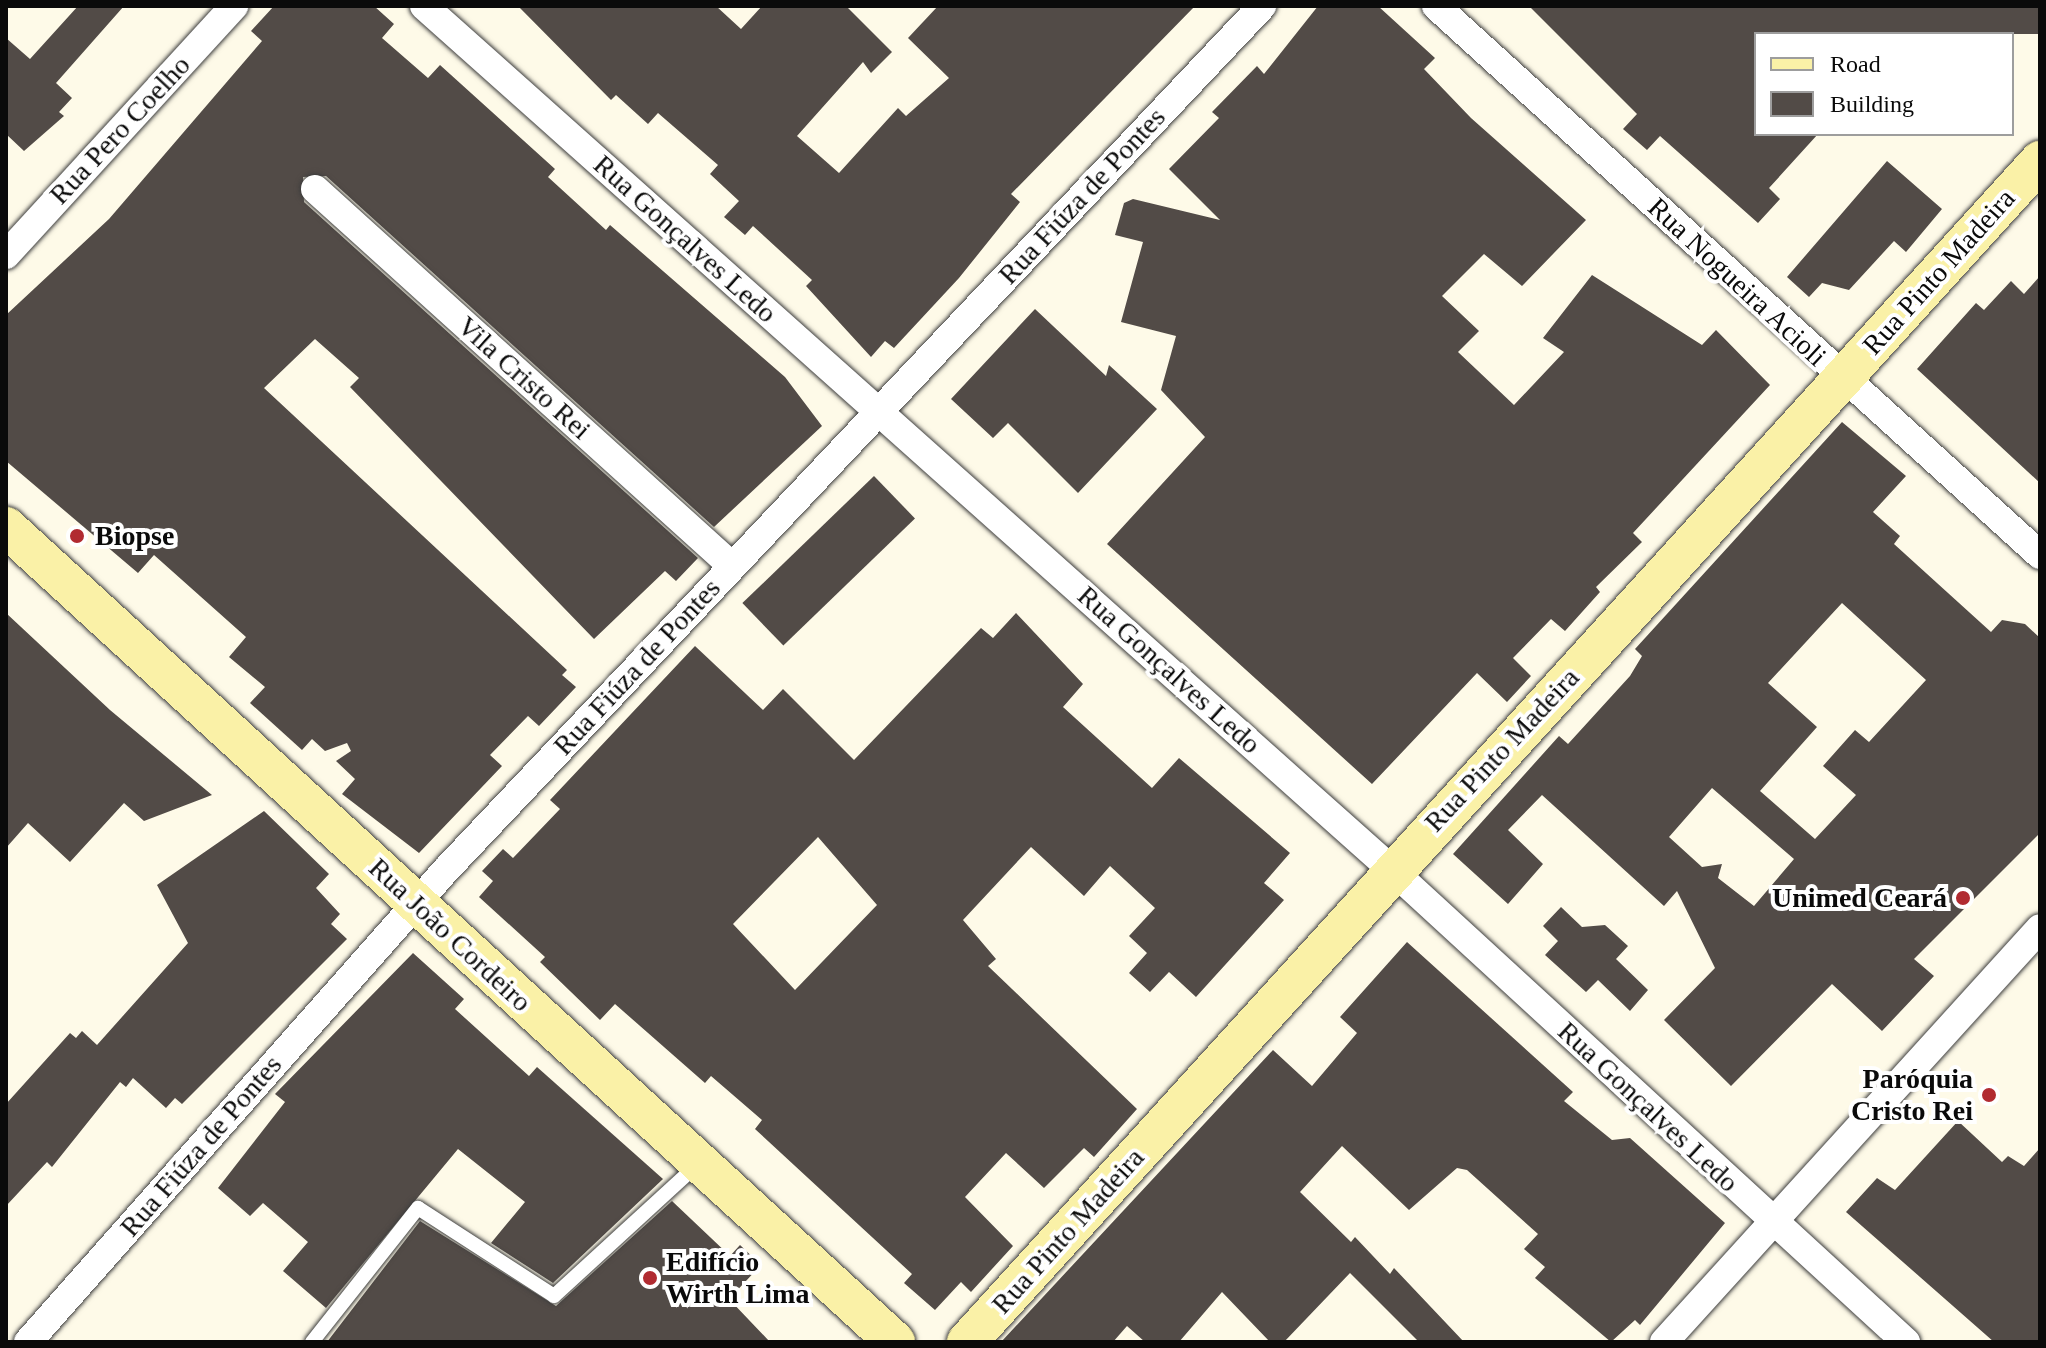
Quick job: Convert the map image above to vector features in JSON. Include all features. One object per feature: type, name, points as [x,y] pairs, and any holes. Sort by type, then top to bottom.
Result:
[{"type":"main road","name":"Rua Pinto Madeira","points":[[967,1342],[1392,870],[2040,161]]},
{"type":"main road","name":"Rua João Cordeiro","points":[[6,527],[895,1342]]},
{"type":"street","name":"Rua Pero Coelho","points":[[6,255],[234,6]]},
{"type":"street","name":"Rua Gonçalves Ledo","points":[[424,6],[1392,870],[1906,1342]]},
{"type":"street","name":"Rua Fiúza de Pontes","points":[[28,1342],[415,903],[1262,6]]},
{"type":"street","name":"Rua Nogueira Acioli","points":[[1436,6],[1842,379],[2040,555]]},
{"type":"street","name":"Vila Cristo Rei","points":[[315,189],[732,566]]},
{"type":"street","points":[[1664,1342],[2040,928]]},
{"type":"lane","points":[[312,1342],[418,1208],[554,1296],[699,1164]]},
{"type":"building","points":[[78,6],[124,6],[56,83],[72,98],[59,112],[64,116],[24,151],[6,134],[6,38],[30,59]]},
{"type":"building","points":[[274,6],[374,6],[394,24],[382,38],[428,78],[440,65],[555,169],[548,177],[606,230],[610,225],[785,377],[822,426],[714,527],[326,176],[303,177],[304,202],[698,558],[676,581],[665,571],[594,639],[350,387],[359,378],[315,339],[264,388],[567,670],[562,675],[576,687],[539,726],[528,716],[490,755],[502,766],[419,853],[342,794],[355,779],[336,761],[351,751],[347,743],[325,751],[312,739],[302,750],[250,703],[265,687],[229,657],[246,637],[154,555],[138,573],[6,461],[6,315],[109,219],[262,41],[251,31]]},
{"type":"building","points":[[518,6],[716,6],[741,29],[762,6],[846,6],[892,52],[871,73],[863,62],[797,136],[839,173],[898,108],[906,116],[949,78],[908,38],[938,6],[1195,6],[1011,194],[1020,202],[959,278],[894,348],[885,341],[871,357],[806,286],[812,280],[753,226],[745,235],[724,217],[739,201],[710,174],[718,165],[658,113],[648,124],[616,95],[611,100]]},
{"type":"building","points":[[1318,6],[1378,6],[1435,58],[1424,69],[1471,118],[1586,220],[1522,286],[1484,254],[1442,296],[1479,331],[1458,352],[1514,405],[1564,352],[1543,338],[1592,275],[1702,345],[1716,330],[1770,385],[1633,533],[1642,542],[1596,587],[1600,592],[1565,631],[1551,619],[1513,658],[1531,676],[1507,702],[1477,673],[1372,784],[1107,544],[1205,437],[1161,390],[1176,336],[1121,322],[1143,242],[1115,235],[1124,203],[1133,199],[1220,220],[1169,169],[1219,118],[1212,112],[1257,66],[1264,74]]},
{"type":"building","points":[[1529,6],[2040,6],[2040,34],[1754,32],[1754,136],[1816,136],[1769,188],[1780,199],[1758,223],[1660,136],[1647,150],[1623,129],[1637,114]]},
{"type":"building","points":[[1887,161],[1942,209],[1906,252],[1894,241],[1849,290],[1822,283],[1809,297],[1787,277]]},
{"type":"building","points":[[2040,276],[2040,483],[1917,369],[1976,303],[1984,310],[2011,281],[2024,294]]},
{"type":"building","points":[[1035,309],[1106,376],[1109,365],[1157,409],[1078,493],[1008,423],[993,438],[951,399]]},
{"type":"building","points":[[1842,422],[1906,476],[1873,512],[1900,536],[1894,544],[1991,632],[2002,620],[2025,624],[2040,638],[2040,833],[1914,959],[1934,976],[1882,1031],[1832,984],[1731,1086],[1664,1020],[1715,968],[1677,891],[1664,906],[1542,795],[1508,830],[1543,864],[1508,904],[1453,854],[1559,736],[1568,744],[1630,676],[1642,656],[1635,649]],"holes":[[[1842,603],[1926,680],[1869,742],[1855,730],[1823,766],[1856,795],[1815,839],[1760,791],[1817,727],[1768,683]],[[1712,788],[1794,859],[1754,906],[1718,878],[1722,864],[1702,867],[1669,837]]]},
{"type":"building","points":[[874,476],[915,518],[783,646],[742,603]]},
{"type":"building","points":[[6,613],[110,710],[212,795],[144,821],[124,803],[70,862],[28,823],[6,848]]},
{"type":"building","points":[[1016,613],[1083,684],[1063,707],[1152,788],[1179,758],[1290,853],[1264,883],[1284,900],[1196,997],[1169,972],[1150,992],[1129,973],[1147,953],[1129,936],[1155,908],[1110,866],[1084,896],[1031,847],[963,920],[996,959],[988,966],[1137,1109],[1094,1157],[1084,1148],[1044,1188],[1006,1153],[965,1197],[1013,1246],[971,1292],[961,1282],[935,1310],[904,1283],[912,1274],[755,1129],[762,1120],[711,1076],[705,1083],[615,1004],[600,1020],[540,962],[545,957],[479,897],[493,881],[482,871],[503,849],[513,858],[560,809],[550,800],[695,646],[763,710],[783,689],[854,760],[981,628],[993,638]],"holes":[[[818,837],[877,905],[795,990],[733,924]]]},
{"type":"building","points":[[264,811],[329,874],[316,888],[340,914],[331,924],[347,939],[182,1104],[175,1098],[166,1108],[133,1078],[126,1087],[120,1082],[52,1167],[47,1162],[6,1206],[6,1104],[70,1033],[76,1038],[82,1031],[97,1045],[188,943],[157,885]]},
{"type":"building","points":[[1561,907],[1582,927],[1605,925],[1628,946],[1616,959],[1648,990],[1630,1011],[1598,980],[1586,992],[1545,955],[1558,941],[1543,926]]},
{"type":"building","points":[[1407,942],[1573,1092],[1564,1101],[1612,1140],[1630,1138],[1725,1223],[1640,1325],[1635,1320],[1611,1342],[1535,1278],[1545,1267],[1524,1249],[1538,1234],[1467,1170],[1457,1168],[1409,1210],[1342,1146],[1300,1192],[1351,1242],[1355,1237],[1390,1274],[1394,1268],[1464,1342],[1419,1342],[1350,1273],[1284,1342],[1270,1342],[1222,1292],[1179,1342],[1145,1342],[1127,1326],[1113,1342],[1001,1342],[1273,1050],[1312,1086],[1357,1033],[1340,1017]]},
{"type":"building","points":[[413,953],[464,999],[455,1009],[529,1076],[537,1067],[663,1179],[553,1283],[491,1243],[525,1202],[458,1149],[326,1308],[283,1271],[308,1242],[263,1203],[250,1216],[218,1188],[285,1102],[275,1094]]},
{"type":"building","points":[[1958,1121],[2002,1162],[2008,1156],[2024,1166],[2040,1148],[2040,1342],[1994,1342],[1846,1212],[1877,1178],[1895,1190]]},
{"type":"building","points":[[672,1201],[730,1256],[740,1245],[761,1265],[729,1299],[770,1342],[327,1342],[420,1221],[556,1306]]},
{"type":"place","name":"Biopse","points":[[77,536]]},
{"type":"place","name":"Unimed Ceará","points":[[1963,898]]},
{"type":"place","name":"Paróquia Cristo Rei","points":[[1989,1095]]},
{"type":"place","name":"Edifício Wirth Lima","points":[[650,1278]]}]
